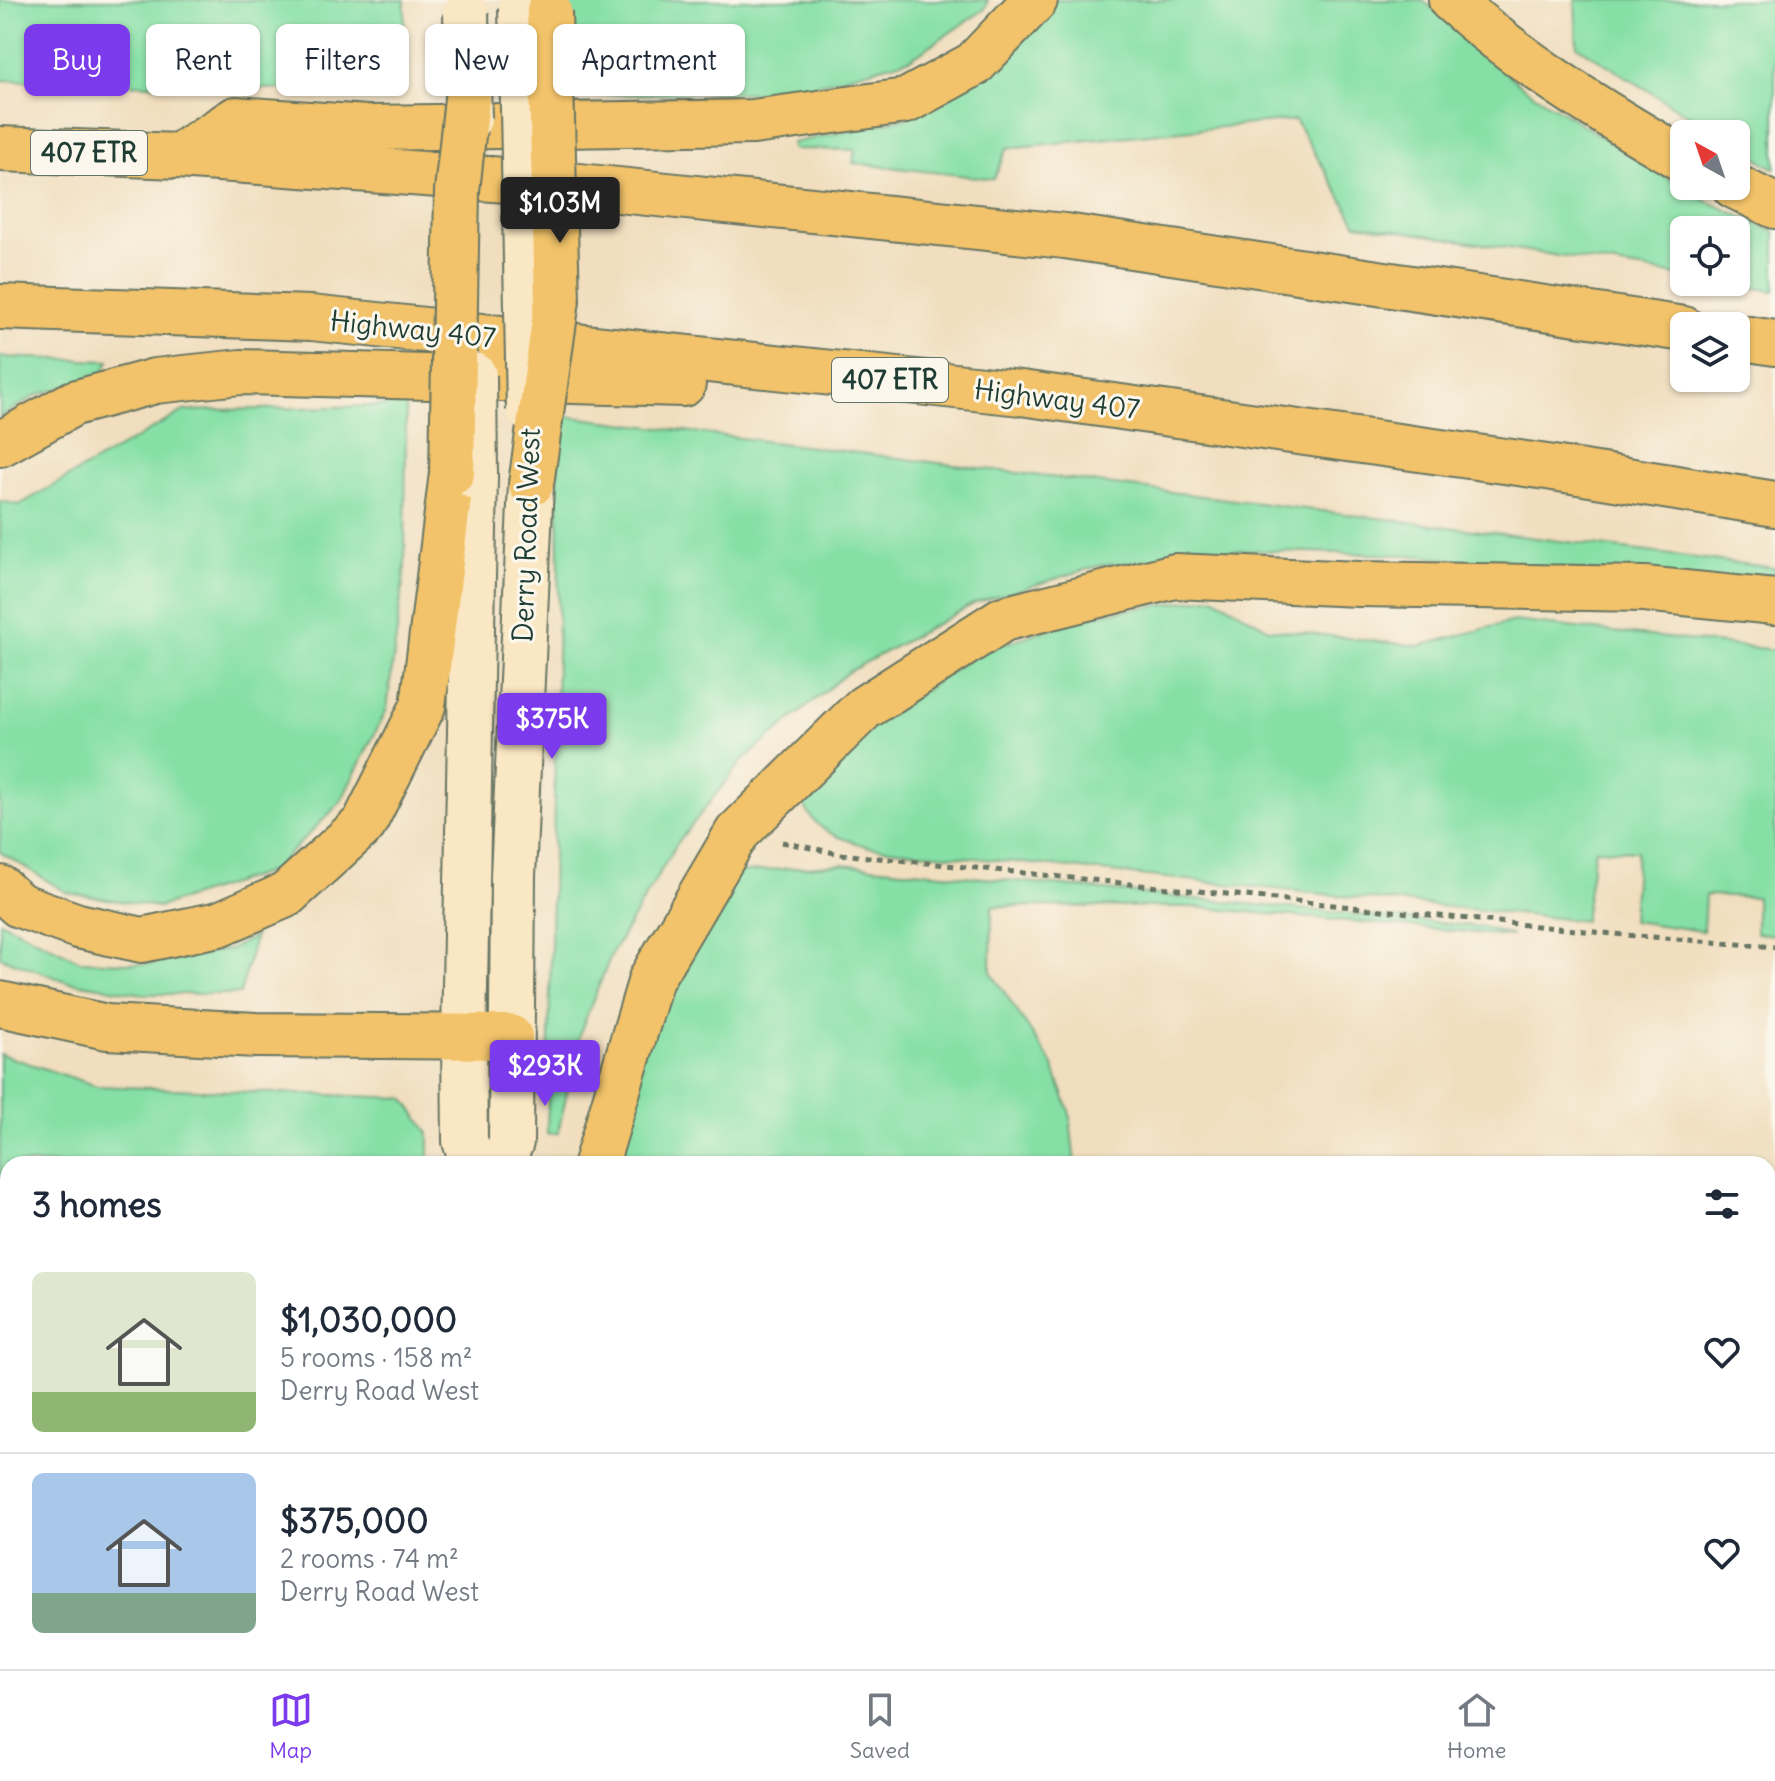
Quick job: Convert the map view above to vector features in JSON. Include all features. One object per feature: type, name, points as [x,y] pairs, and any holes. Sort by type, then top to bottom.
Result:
[{"type":"highway","points":[[178,156],[236,119],[368,128],[753,122],[906,101],[974,64],[1035,0]]},
{"type":"highway","points":[[1451,0],[1475,22],[1591,106],[1670,152]]},
{"type":"highway","points":[[531,484],[557,300],[534,5]]},
{"type":"highway","points":[[0,888],[19,905],[78,926],[142,940],[219,924],[286,895],[364,824],[423,706],[464,475],[457,191],[467,96]]},
{"type":"highway","name":"407 ETR","points":[[0,149],[178,156],[560,184],[1065,236],[1670,327]]},
{"type":"highway","points":[[1750,194],[1775,206]]},
{"type":"highway","name":"Highway 407","points":[[0,307],[311,318],[1021,393],[1547,467],[1775,504]]},
{"type":"highway","points":[[1750,339],[1775,343]]},
{"type":"highway","points":[[0,444],[74,403],[155,381],[241,372],[1021,393]]},
{"type":"highway","points":[[598,1156],[651,979],[737,833],[864,708],[1003,619],[1175,576],[1359,584],[1644,589],[1775,602]]},
{"type":"highway","points":[[0,1004],[107,1027],[256,1035],[510,1037]]},
{"type":"main road","name":"Derry Road West","points":[[464,475],[464,1037],[465,1141],[470,1156]]},
{"type":"main road","name":"Derry Road West","points":[[505,1156],[511,1142],[513,876],[531,484]]},
{"type":"path","points":[[737,833],[840,854],[1614,934],[1775,947]]},
{"type":"green space","points":[[0,0],[405,0],[404,24],[276,24],[276,89],[260,88],[260,24],[146,24],[146,85],[130,84],[130,24],[24,24],[24,81],[0,80]]},
{"type":"green space","points":[[559,0],[988,0],[985,9],[910,59],[790,92],[745,93],[745,24],[559,24]]},
{"type":"green space","points":[[1056,0],[1423,0],[1524,88],[1670,179],[1670,200],[1705,200],[1740,216],[1670,216],[1670,274],[1357,224],[1295,120],[1007,148],[994,179],[853,163],[855,150],[792,149],[792,143],[906,118]]},
{"type":"green space","points":[[1575,0],[1775,0],[1775,169],[1750,154],[1750,120],[1696,120],[1577,46]]},
{"type":"green space","points":[[1750,221],[1775,232],[1775,291],[1750,287]]},
{"type":"green space","points":[[0,357],[109,361],[102,375],[37,395],[0,417]]},
{"type":"green space","points":[[406,405],[405,567],[387,709],[340,803],[272,871],[159,907],[68,893],[0,852],[0,501],[19,505],[184,411]]},
{"type":"green space","points":[[557,415],[1775,568],[1775,589],[1408,555],[1240,550],[1098,566],[975,603],[848,672],[743,760],[676,845],[611,955],[580,1033],[558,1133],[547,1134],[559,564]]},
{"type":"green space","points":[[1214,597],[1269,629],[1419,646],[1514,621],[1775,650],[1775,935],[1756,933],[1756,897],[1705,895],[1703,931],[1632,921],[1637,851],[1595,849],[1584,921],[869,847],[830,833],[813,820],[807,810],[795,782],[977,653],[1086,616]]},
{"type":"green space","points":[[841,864],[1483,927],[1512,936],[1192,907],[992,906],[991,972],[1052,1064],[1069,1110],[1074,1156],[615,1156],[658,996],[735,873]]},
{"type":"green space","points":[[0,921],[80,961],[148,964],[231,949],[255,936],[240,994],[144,994],[68,982],[0,957]]},
{"type":"green space","points":[[0,1054],[97,1086],[404,1098],[429,1133],[429,1156],[0,1156]]}]
